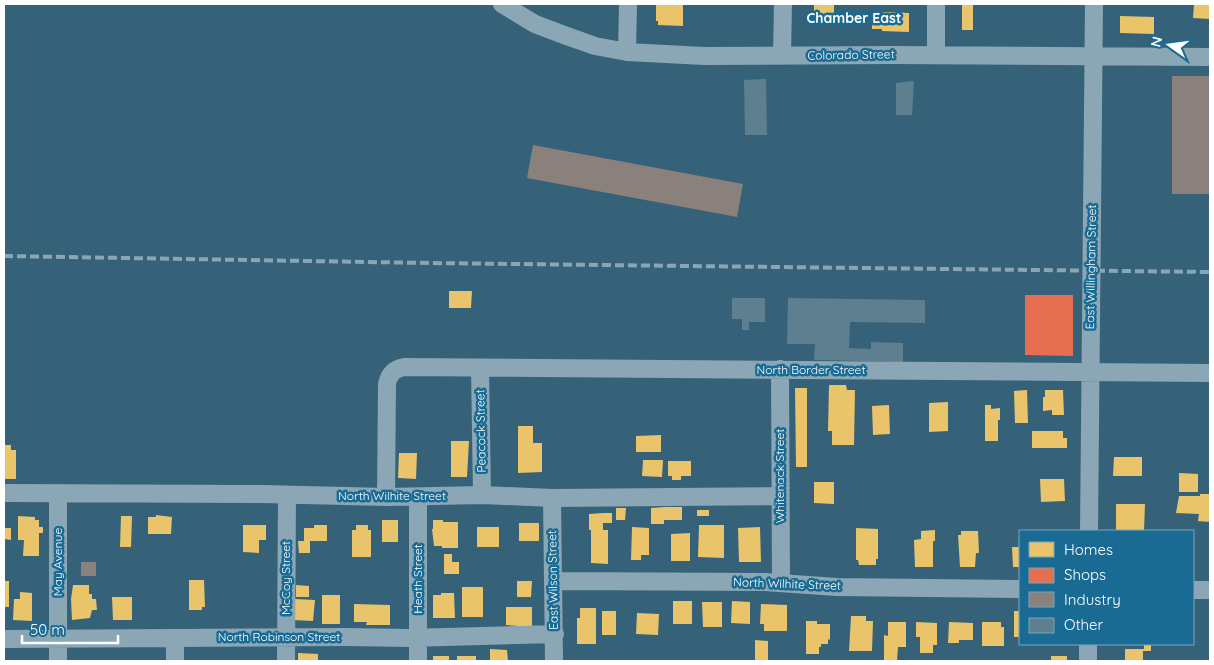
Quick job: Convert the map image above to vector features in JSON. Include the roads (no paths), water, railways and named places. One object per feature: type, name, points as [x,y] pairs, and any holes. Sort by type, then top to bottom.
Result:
[{"type":"street","name":"Colorado Street","points":[[502,4],[535,24],[595,46],[627,52],[704,56],[1210,57]]},
{"type":"street","points":[[627,52],[628,4]]},
{"type":"street","points":[[782,56],[783,4]]},
{"type":"street","points":[[936,4],[936,55]]},
{"type":"street","name":"East Willingham Street","points":[[1089,530],[1094,4]]},
{"type":"street","name":"Peacock Street","points":[[480,368],[482,495]]},
{"type":"street","name":"North Border Street","points":[[386,497],[387,384],[392,373],[398,369],[1210,373]]},
{"type":"street","name":"Whitenack Street","points":[[780,370],[781,583]]},
{"type":"street","name":"North Wilhite Street","points":[[4,493],[386,497],[482,495],[552,498],[780,496]]},
{"type":"street","name":"May Avenue","points":[[58,493],[58,661]]},
{"type":"street","name":"McCoy Street","points":[[286,661],[287,495]]},
{"type":"street","name":"Heath Street","points":[[418,497],[418,661]]},
{"type":"street","name":"East Wilson Street","points":[[552,498],[554,661]]},
{"type":"street","name":"North Wilhite Street","points":[[553,581],[781,583],[837,587],[1019,589]]},
{"type":"street","points":[[1194,590],[1210,590]]},
{"type":"street","name":"North Robinson Street","points":[[4,639],[418,637],[555,634]]},
{"type":"street","points":[[175,638],[175,661]]},
{"type":"street","points":[[1088,645],[1088,661]]},
{"type":"railway","points":[[4,256],[1210,272]]},
{"type":"district","name":"Chamber East","points":[[854,18]]}]
